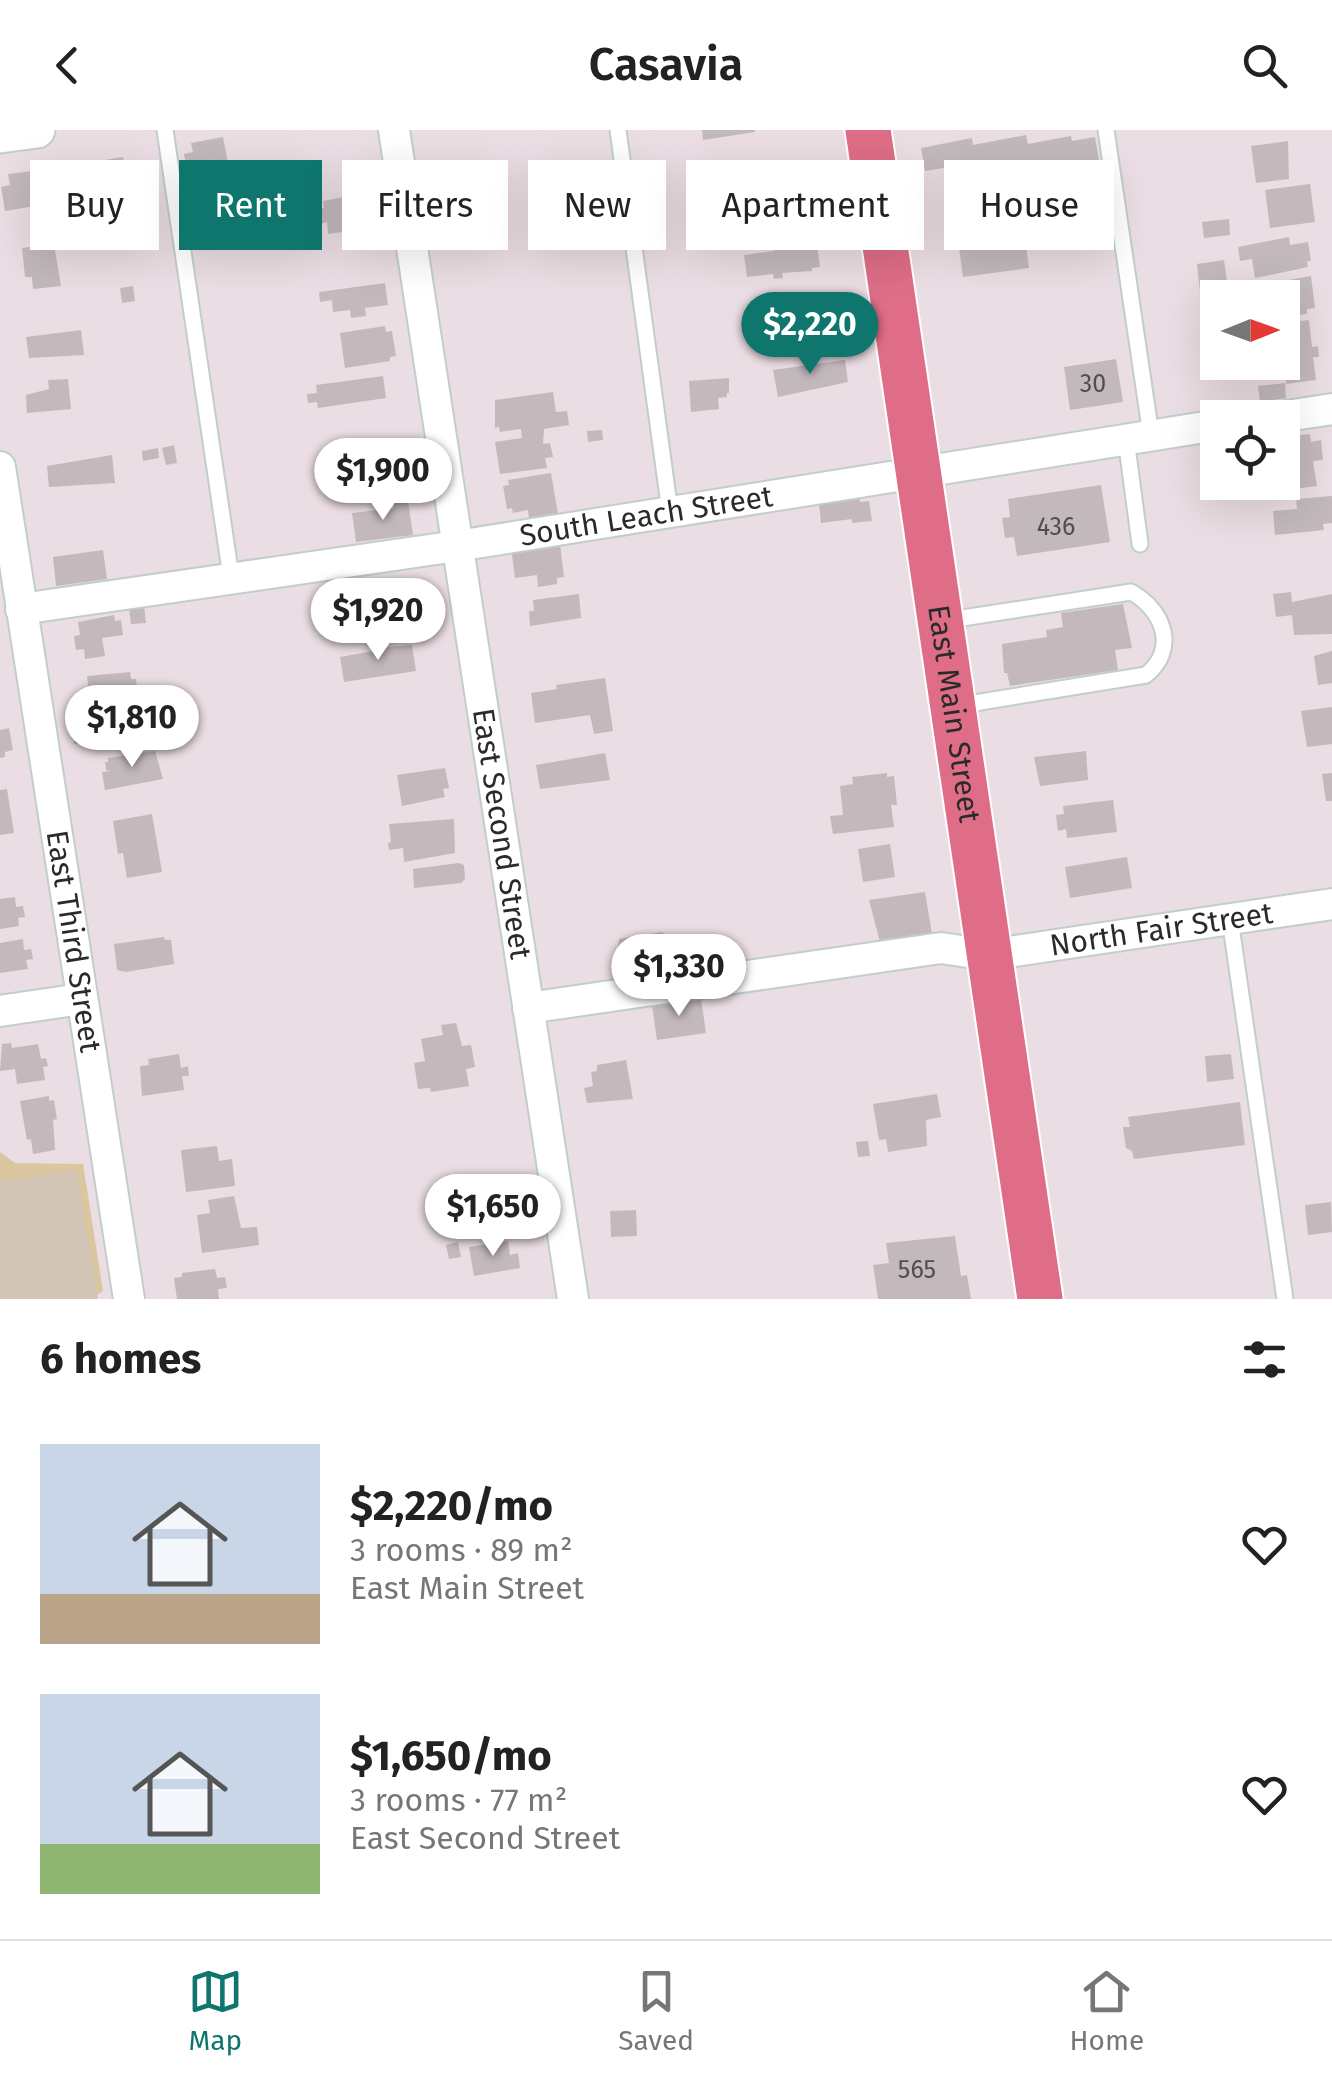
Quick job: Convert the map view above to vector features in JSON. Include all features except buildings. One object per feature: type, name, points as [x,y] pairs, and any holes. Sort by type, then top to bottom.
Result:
[{"type":"main road","name":"East Main Street","points":[[868,130],[1040,1299]]},
{"type":"street","points":[[0,135],[37,130]]},
{"type":"street","name":"East Second Street","points":[[394,130],[573,1299]]},
{"type":"street","points":[[1300,414],[1332,409]]},
{"type":"street","name":"South Leach Street","points":[[22,608],[457,546],[1200,428]]},
{"type":"street","name":"East Third Street","points":[[0,467],[129,1299]]},
{"type":"street","name":"North Fair Street","points":[[528,1008],[941,948],[988,955],[1332,904]]},
{"type":"street","points":[[0,1011],[81,999]]},
{"type":"lane","points":[[165,130],[231,577]]},
{"type":"lane","points":[[618,130],[670,512]]},
{"type":"lane","points":[[1106,130],[1138,437],[1140,544]]},
{"type":"lane","points":[[938,622],[1131,592],[1149,602],[1160,618],[1164,653],[1146,675],[951,707]]},
{"type":"lane","points":[[1230,919],[1286,1299]]},
{"type":"shaded area","points":[[0,1152],[15,1163],[83,1164],[103,1291],[98,1299],[0,1299]]},
{"type":"shaded area","points":[[76,1170],[98,1299],[0,1299],[0,1182]]}]
